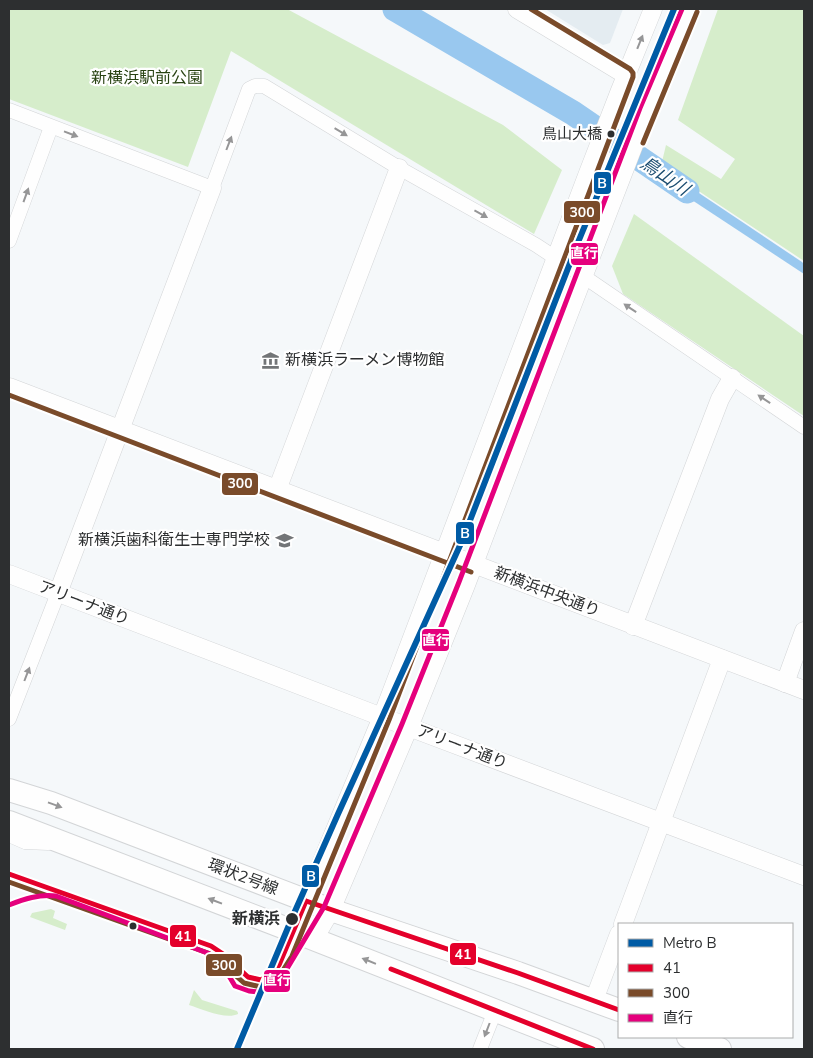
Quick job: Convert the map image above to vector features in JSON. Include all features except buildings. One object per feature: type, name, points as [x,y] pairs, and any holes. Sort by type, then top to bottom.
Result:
[{"type":"main road","name":"環状2号線","points":[[9,790],[51,803],[330,910],[518,973],[618,1010]]},
{"type":"main road","name":"環状2号線","points":[[9,822],[294,931],[593,1049]]},
{"type":"main road","points":[[691,1038],[720,1049]]},
{"type":"street","points":[[517,9],[626,75]]},
{"type":"street","points":[[294,931],[382,717],[588,173],[654,9]]},
{"type":"street","points":[[314,939],[330,910],[409,727],[474,564],[647,111],[690,9]]},
{"type":"street","points":[[9,719],[250,89],[256,86],[264,86],[399,168],[536,245],[804,427]]},
{"type":"street","points":[[9,110],[212,188]]},
{"type":"street","points":[[9,240],[51,126]]},
{"type":"street","points":[[277,490],[399,168]]},
{"type":"street","points":[[634,626],[720,398],[732,378]]},
{"type":"street","name":"新横浜中央通り","points":[[9,387],[804,690]]},
{"type":"street","name":"アリーナ通り","points":[[9,574],[804,876]]},
{"type":"street","points":[[784,682],[804,631]]},
{"type":"street","points":[[623,923],[722,659]]},
{"type":"street","points":[[9,836],[25,842],[63,844]]},
{"type":"street","points":[[594,1000],[618,937]]},
{"type":"street","points":[[480,1049],[495,1011]]},
{"type":"shaded area","points":[[545,9],[623,9],[610,43],[603,45]]},
{"type":"green space","name":"新横浜駅前公園","points":[[9,9],[287,9],[503,125],[562,170],[534,234],[231,51],[188,167],[9,99]]},
{"type":"green space","points":[[718,9],[804,9],[804,261],[661,166],[666,145],[721,179],[735,159],[678,120]]},
{"type":"green space","points":[[634,214],[804,336],[804,416],[623,294],[612,266]]},
{"type":"green space","points":[[51,909],[55,911],[53,918],[67,924],[65,930],[30,917],[32,913]]},
{"type":"green space","points":[[194,990],[202,1000],[237,1011],[238,1014],[233,1016],[220,1015],[189,1005]]},
{"type":"water","points":[[663,169],[802,262],[804,264],[804,274],[657,177]]},
{"type":"waterway","name":"鳥山川","points":[[395,9],[573,113],[687,191]]},
{"type":"metro line","name":"B","points":[[237,1049],[338,814],[462,541],[579,240],[674,9]]},
{"type":"transit line","name":"300","points":[[9,882],[208,953],[244,983],[261,987],[274,981],[292,956],[389,720],[633,77],[630,69],[531,9]]},
{"type":"transit line","name":"直行","points":[[9,905],[32,898],[56,896],[210,954],[223,966],[235,986],[249,991],[259,992],[269,989],[285,972],[324,907],[402,724],[459,582],[640,108],[682,9]]},
{"type":"transit line","name":"300","points":[[643,143],[697,12]]},
{"type":"transit line","name":"300","points":[[9,395],[471,572]]},
{"type":"transit line","name":"41","points":[[9,874],[211,946],[223,954],[248,977],[261,980],[270,975],[279,965],[306,901]]},
{"type":"transit line","name":"41","points":[[306,901],[518,973],[618,1010]]},
{"type":"transit line","name":"41","points":[[391,969],[593,1049]]},
{"type":"place","name":"鳥山大橋","points":[[611,134]]},
{"type":"place","name":"新横浜ラーメン博物館","points":[[271,360]]},
{"type":"place","name":"新横浜歯科衛生士専門学校","points":[[284,540]]},
{"type":"place","name":"新横浜","points":[[292,919]]}]
